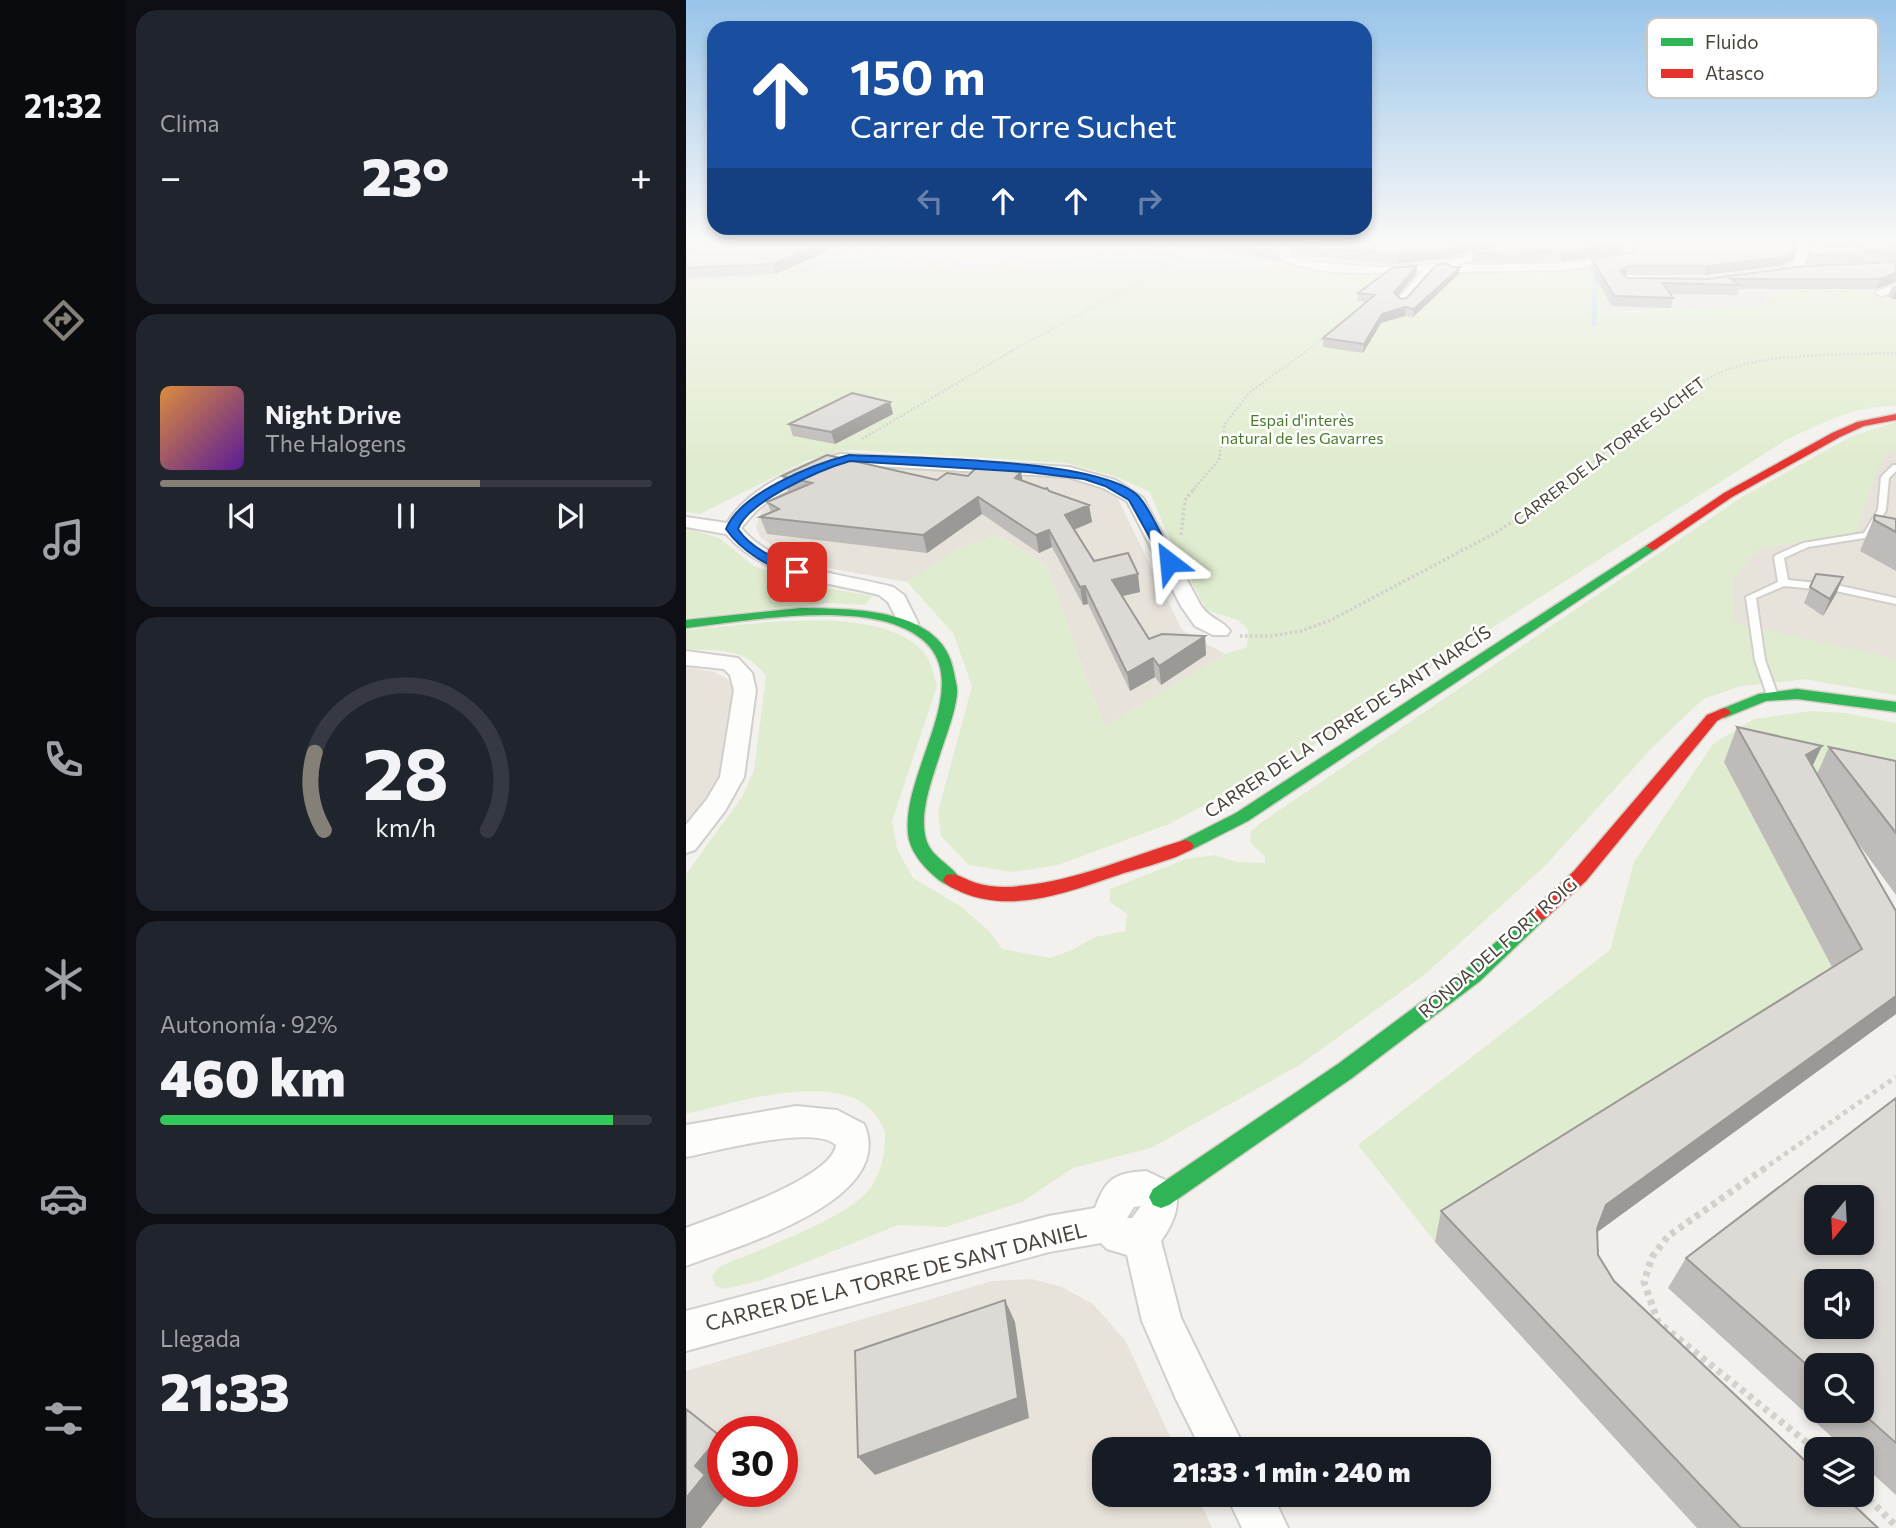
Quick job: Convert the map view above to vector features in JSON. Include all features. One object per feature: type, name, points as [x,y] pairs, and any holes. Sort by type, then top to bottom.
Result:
[{"type":"street","name":"CARRER DE LA TORRE DE SANT NARCÍS","points":[[686,624],[836,610],[868,613],[908,623],[931,636],[946,656],[951,676],[942,723],[916,822],[920,849],[941,873],[959,884],[981,891],[1009,894],[1068,885],[1177,850],[1242,817],[1728,495],[1836,435],[1861,424],[1896,417]]},
{"type":"street","points":[[732,529],[736,519],[746,509],[818,467],[841,459],[1022,468],[1086,476],[1117,487],[1134,498],[1202,622],[1220,631]]},
{"type":"street","points":[[686,522],[732,529],[738,538],[765,558],[797,572],[886,591],[897,598],[908,623]]},
{"type":"street","points":[[686,658],[730,663],[741,673],[745,690],[732,777],[716,806],[686,843]]},
{"type":"street","name":"RONDA DEL FORT ROIG","points":[[1124,1230],[1156,1217],[1160,1198],[1367,1056],[1473,975],[1580,876],[1701,727],[1712,718],[1736,706],[1772,696],[1797,694],[1896,707]]},
{"type":"street","points":[[686,1141],[811,1120],[843,1126],[852,1135],[853,1149],[849,1162],[819,1188],[788,1205],[686,1247]]},
{"type":"street","points":[[1124,1230],[1190,1385],[1218,1437]]},
{"type":"street","name":"CARRER DE LA TORRE DE SANT DANIEL","points":[[686,1331],[1049,1234],[1124,1230]]},
{"type":"street","points":[[1255,1507],[1266,1528]]},
{"type":"lane","points":[[1783,583],[1779,557],[1806,545],[1867,535],[1882,510],[1885,477],[1896,467]]},
{"type":"lane","points":[[1772,696],[1754,635],[1751,597],[1783,583],[1836,588],[1896,601]]},
{"type":"path","points":[[818,467],[1035,337],[1078,314]]},
{"type":"path","points":[[1159,544],[1176,542],[1181,535],[1185,500],[1219,460],[1225,424],[1250,392],[1328,335]]},
{"type":"path","name":"CARRER DE LA TORRE SUCHET","points":[[1220,631],[1241,636],[1270,636],[1301,631],[1331,620],[1355,605],[1402,585],[1531,511],[1700,382],[1730,367],[1787,359],[1896,353]]},
{"type":"path","points":[[1804,1440],[1658,1322],[1644,1282],[1652,1257],[1668,1236],[1896,1077]]},
{"type":"path","points":[[1874,1504],[1896,1526]]},
{"type":"shaded area","points":[[1896,422],[1896,695],[1805,679],[1740,686],[1703,699],[1680,721],[1651,560],[1742,497]]},
{"type":"shaded area","points":[[853,463],[1053,476],[1083,481],[1106,491],[1118,499],[1182,630],[1225,654],[1104,727],[1046,565],[998,535],[959,548],[907,582],[811,565],[784,553],[760,537],[756,526],[762,510],[780,493]]},
{"type":"shaded area","points":[[686,667],[714,672],[726,678],[732,685],[734,696],[721,779],[686,822]]},
{"type":"shaded area","points":[[1032,1279],[1062,1287],[1093,1304],[1125,1340],[1170,1437],[1092,1437],[1092,1507],[1202,1507],[1212,1528],[686,1528],[686,1371],[992,1281]]},
{"type":"green space","name":"Espai d'interès natural de les Gavarres","points":[[686,314],[1896,314],[1896,406],[1853,412],[1786,440],[1294,758],[1169,824],[1058,865],[1012,872],[969,865],[941,836],[938,812],[972,686],[953,633],[907,582],[959,548],[997,535],[1046,565],[1104,727],[1225,654],[1247,647],[1248,630],[1238,620],[1206,610],[1150,492],[1117,477],[1066,463],[851,450],[806,461],[700,514],[686,512]]},
{"type":"green space","points":[[1896,422],[1896,452],[1886,454],[1876,473],[1855,533],[1758,549],[1733,578],[1734,623],[1896,659],[1896,695],[1805,679],[1740,686],[1703,699],[1650,750],[1544,867],[1423,976],[1298,1066],[1151,1148],[1073,1168],[1022,1202],[946,1227],[898,1225],[762,1280],[725,1289],[715,1285],[712,1276],[719,1267],[819,1224],[855,1203],[871,1187],[878,1174],[885,1135],[878,1119],[863,1103],[842,1094],[816,1091],[759,1097],[686,1114],[686,874],[742,797],[754,771],[766,676],[740,655],[686,649],[686,630],[810,620],[844,622],[875,626],[902,636],[923,651],[937,686],[892,821],[897,849],[913,878],[960,906],[990,932],[1002,949],[1050,958],[1095,937],[1125,931],[1127,914],[1110,902],[1110,889],[1186,859],[1215,855],[1237,862],[1265,863],[1265,857],[1250,842],[1251,831],[1262,822],[1742,497],[1852,436]]},
{"type":"green space","points":[[686,528],[719,538],[754,566],[803,584],[873,596],[865,605],[827,603],[686,618]]},
{"type":"green space","points":[[1812,711],[1846,713],[1896,723],[1896,800],[1725,762],[1841,984],[1435,1242],[1358,1145],[1610,950],[1634,862],[1713,744],[1754,719]]},
{"type":"building","points":[[1352,314],[1382,314],[1364,344],[1323,338]]},
{"type":"building","points":[[852,393],[890,402],[831,432],[789,424]]},
{"type":"building","points":[[827,455],[937,480],[947,473],[968,476],[978,466],[1021,472],[1015,478],[1089,505],[1065,515],[1094,561],[1128,553],[1138,574],[1112,580],[1149,639],[1162,634],[1205,636],[1159,666],[1153,658],[1127,673],[1085,586],[1080,587],[1049,530],[1036,535],[978,497],[923,535],[760,517],[779,509],[767,502],[812,483],[782,476]]},
{"type":"building","points":[[1875,515],[1896,519],[1896,532],[1874,520]]},
{"type":"building","points":[[1816,574],[1843,577],[1830,599],[1810,587]]},
{"type":"building","points":[[1737,727],[1822,746],[1806,755],[1896,911],[1896,996],[1606,1205],[1597,1229],[1598,1255],[1614,1281],[1804,1460],[1804,1507],[1856,1507],[1878,1528],[1741,1528],[1441,1211],[1862,949]]},
{"type":"building","points":[[1829,747],[1896,761],[1896,833]]},
{"type":"building","points":[[1896,1098],[1896,1443],[1874,1423],[1874,1353],[1804,1353],[1804,1362],[1686,1258]]},
{"type":"building","points":[[1005,1300],[1018,1398],[858,1457],[855,1351]]},
{"type":"building","points":[[686,1409],[707,1426],[707,1452],[695,1466],[705,1475],[686,1498]]},
{"type":"waterway","points":[[1594,314],[1594,324]]},
{"type":"traffic: fast","points":[[1185,846],[1242,817],[1652,546]]},
{"type":"traffic: fast","points":[[686,624],[801,612],[846,613],[889,619],[923,632],[945,656],[950,692],[918,804],[916,834],[930,861],[952,880]]},
{"type":"traffic: fast","points":[[1724,713],[1764,697],[1797,694],[1896,707]]},
{"type":"traffic: fast","points":[[1161,1197],[1345,1071],[1473,975],[1540,913]]},
{"type":"traffic: jam","points":[[1652,546],[1728,495],[1836,435],[1861,424],[1896,417]]},
{"type":"traffic: jam","points":[[1540,913],[1580,876],[1712,718],[1724,713]]},
{"type":"traffic: jam","points":[[952,880],[972,889],[993,893],[1038,891],[1083,880],[1185,846]]},
{"type":"route","points":[[797,572],[765,558],[738,538],[732,529],[736,519],[764,497],[818,467],[849,458],[1069,472],[1086,476],[1125,491],[1134,498],[1169,562]]}]
